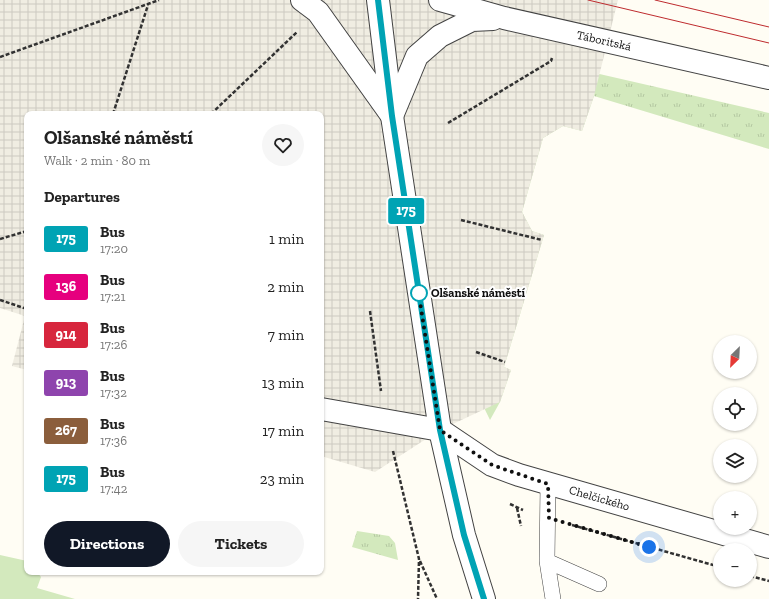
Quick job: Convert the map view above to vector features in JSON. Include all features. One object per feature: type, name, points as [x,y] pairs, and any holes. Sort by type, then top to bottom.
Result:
[{"type":"street","points":[[302,0],[318,12],[392,116]]},
{"type":"street","points":[[378,0],[392,116],[440,430],[464,535],[484,599]]},
{"type":"street","name":"Táboritská","points":[[440,0],[504,18],[769,78]]},
{"type":"street","points":[[392,116],[417,56],[440,36],[472,20],[504,18]]},
{"type":"street","name":"Chelčického","points":[[324,409],[385,419],[440,430],[492,465],[548,484],[769,547]]},
{"type":"lane","points":[[548,484],[549,518],[547,561],[553,599]]},
{"type":"lane","points":[[547,561],[599,584]]},
{"type":"path","points":[[0,57],[159,0]]},
{"type":"path","points":[[114,111],[148,5]]},
{"type":"path","points":[[214,111],[300,29]]},
{"type":"path","points":[[448,123],[551,61],[553,56]]},
{"type":"path","points":[[461,220],[542,240]]},
{"type":"path","points":[[0,239],[24,231]]},
{"type":"path","points":[[0,300],[24,308]]},
{"type":"path","points":[[370,310],[385,419],[419,559],[437,599]]},
{"type":"path","points":[[476,352],[506,362]]},
{"type":"path","points":[[549,518],[713,565]]},
{"type":"path","points":[[418,599],[419,559]]},
{"type":"path","points":[[757,578],[769,581]]},
{"type":"green space","points":[[495,50],[769,113],[769,149],[594,96],[582,131],[563,126],[543,138],[522,212],[532,231],[544,235],[504,367],[511,370],[500,402],[490,420],[472,383]]},
{"type":"green space","points":[[357,531],[389,536],[395,543],[398,560],[352,547]]},
{"type":"green space","points":[[0,555],[24,560],[24,575],[39,575],[41,577],[37,588],[75,599],[0,599]]},
{"type":"shaded area","name":"Olšanské náměstí","points":[[0,0],[618,0],[594,96],[582,131],[563,126],[543,138],[522,212],[532,231],[544,235],[504,367],[511,370],[500,402],[440,430],[375,472],[324,457],[324,111],[24,111],[24,316],[0,308]]},
{"type":"shaded area","name":"Olšanské náměstí","points":[[24,320],[24,369],[12,366]]},
{"type":"tram line","points":[[588,0],[769,43]]},
{"type":"tram line","points":[[655,0],[769,27]]},
{"type":"bus line","name":"175","points":[[378,0],[392,116],[440,430],[464,535],[484,599]]},
{"type":"place","name":"Olšanské náměstí","points":[[419,293]]},
{"type":"route","points":[[419,293],[418,289],[440,430],[492,465],[548,484],[549,518],[649,547]]}]
